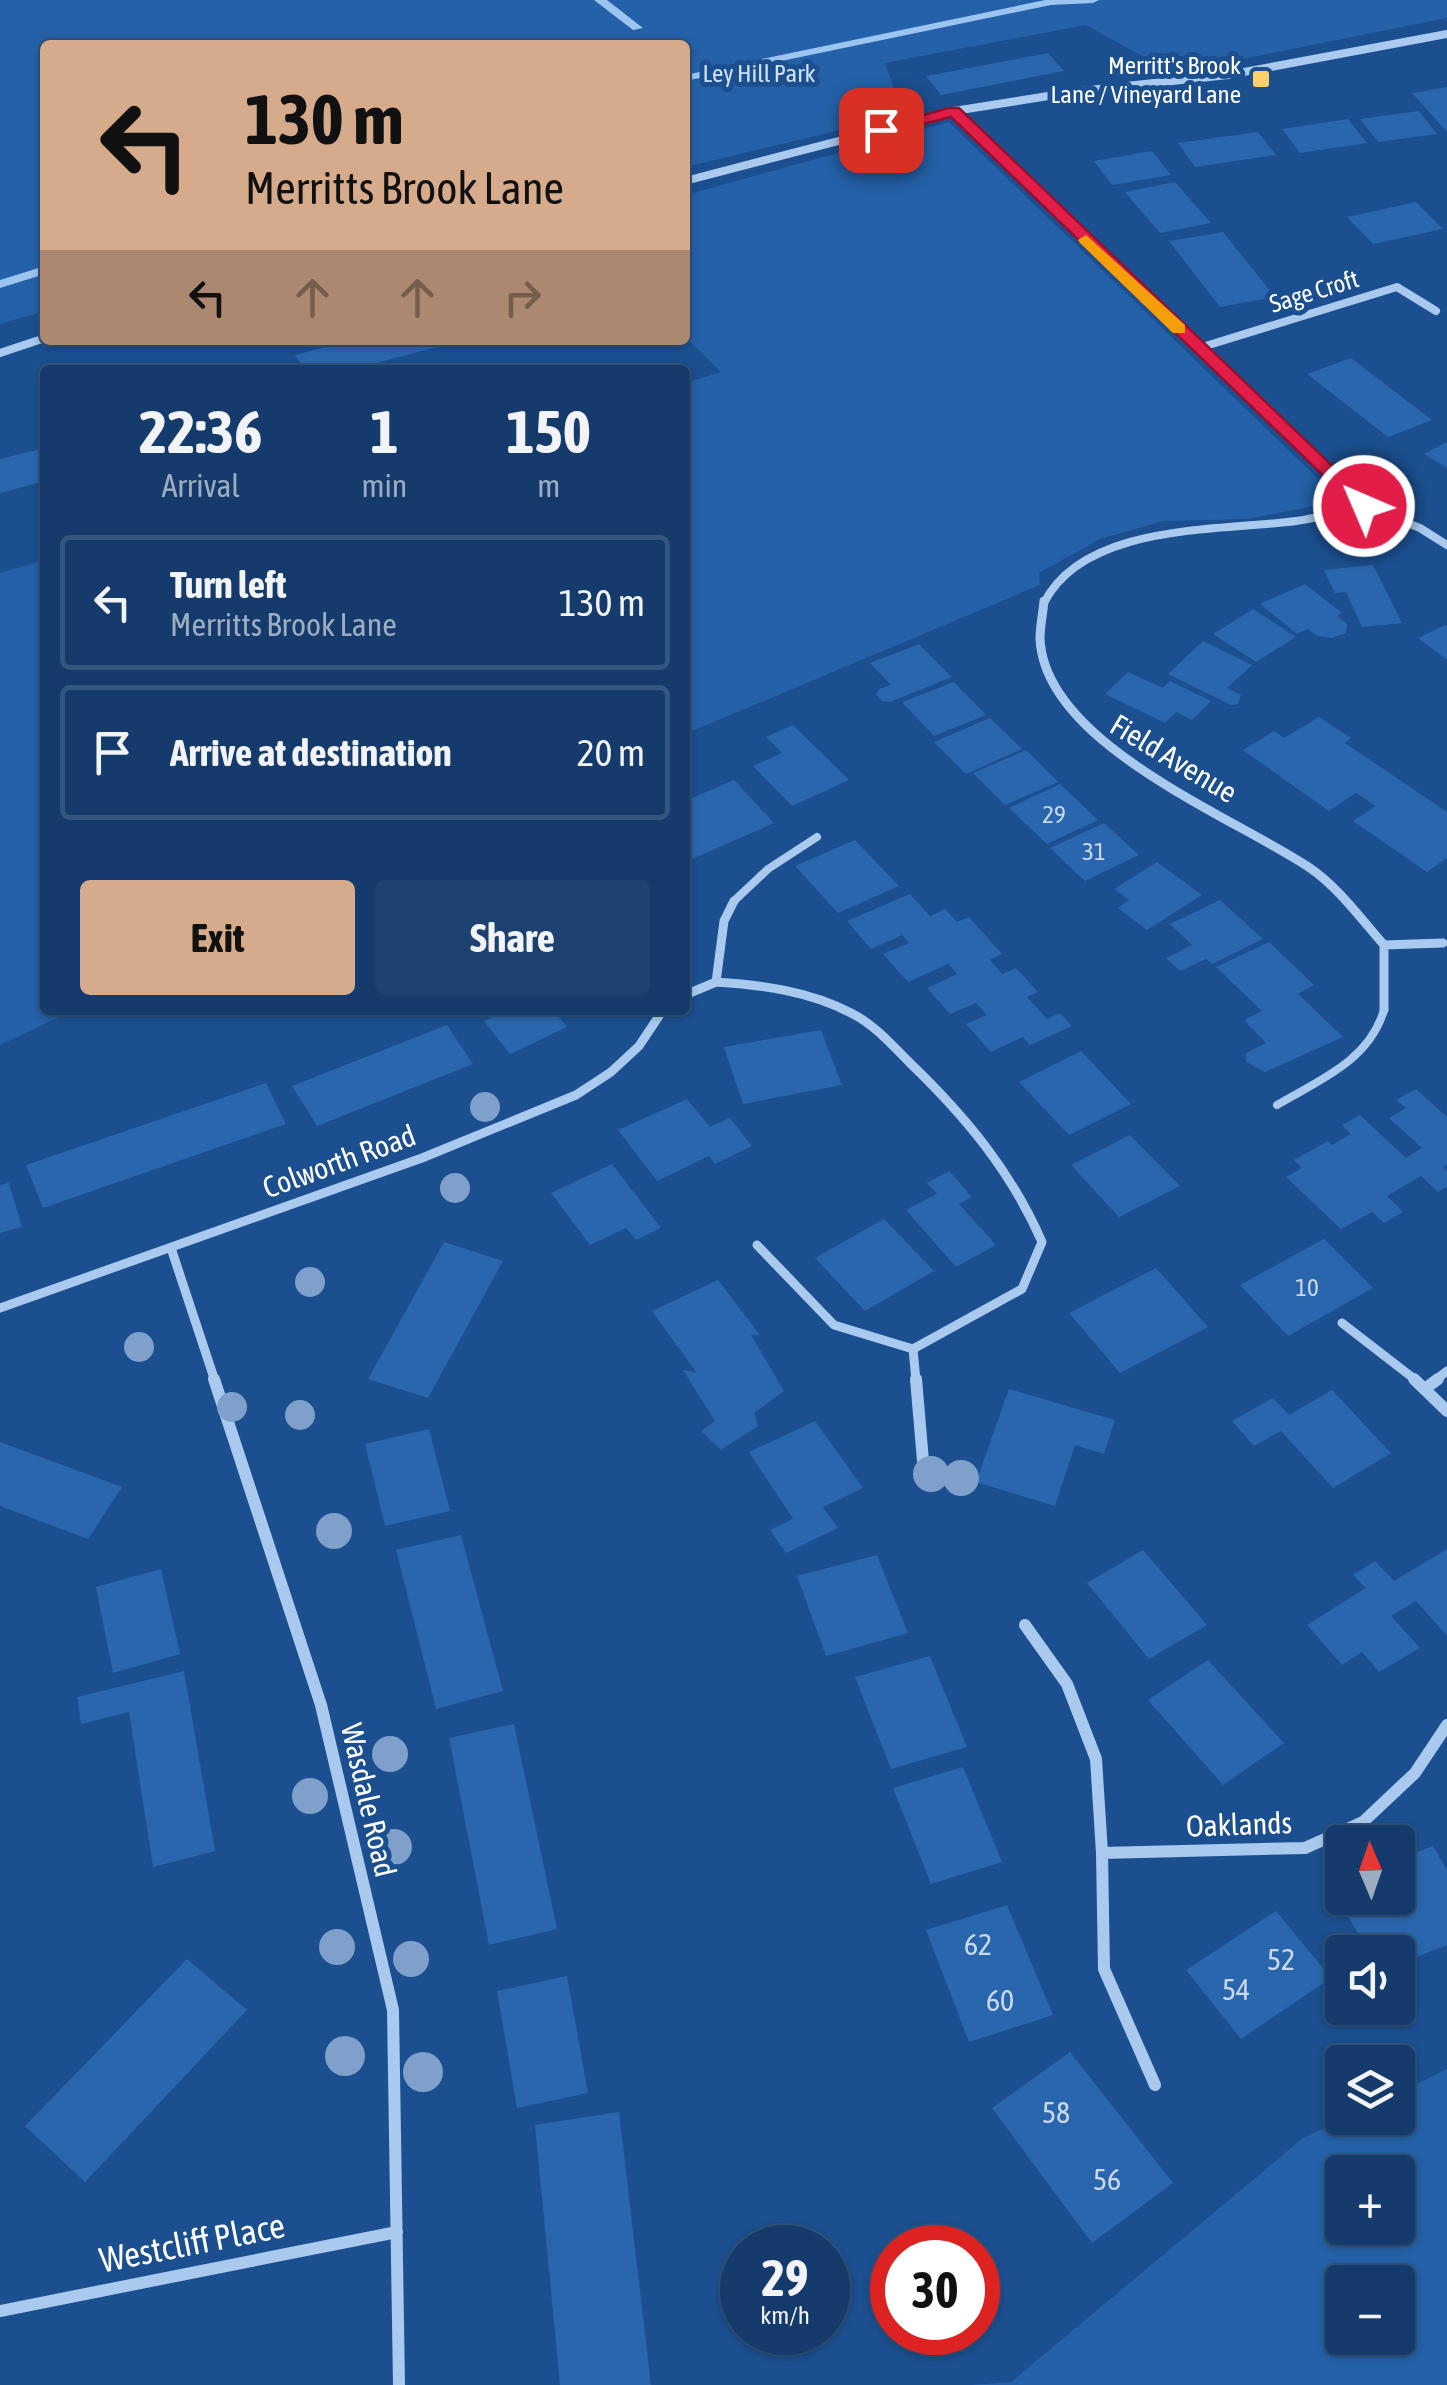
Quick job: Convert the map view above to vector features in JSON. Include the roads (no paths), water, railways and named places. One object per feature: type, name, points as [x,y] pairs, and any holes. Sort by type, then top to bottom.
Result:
[{"type":"street","points":[[690,180],[954,111],[1080,91],[1228,75],[1447,34]]},
{"type":"street","points":[[954,111],[1364,506],[1420,528],[1447,545]]},
{"type":"street","name":"Sage Croft","points":[[1199,348],[1397,286],[1436,311]]},
{"type":"street","points":[[0,353],[40,340]]},
{"type":"street","name":"Field Avenue","points":[[1364,506],[1301,521],[1165,533],[1108,548],[1056,580],[1038,617],[1043,660],[1081,726],[1106,746],[1313,870],[1384,945]]},
{"type":"street","points":[[716,982],[724,921],[734,901]]},
{"type":"street","points":[[1384,1010],[1384,945],[1445,943]]},
{"type":"street","points":[[690,993],[716,982],[771,986],[825,1004],[870,1025],[938,1088],[1002,1163],[1029,1209],[1042,1242],[1022,1290],[913,1350],[834,1325],[757,1246]]},
{"type":"street","name":"Colworth Road","points":[[0,1308],[422,1158],[576,1095],[611,1072],[639,1046],[660,1015]]},
{"type":"street","name":"Wasdale Road","points":[[171,1248],[320,1704],[393,2010],[400,2385]]},
{"type":"street","points":[[1342,1323],[1426,1388],[1447,1411]]},
{"type":"street","points":[[913,1350],[922,1460]]},
{"type":"street","points":[[1426,1388],[1447,1371]]},
{"type":"street","points":[[1025,1625],[1067,1684],[1096,1759],[1104,1969],[1156,2084]]},
{"type":"street","name":"Oaklands","points":[[1102,1852],[1305,1848],[1363,1822],[1416,1773],[1447,1725]]},
{"type":"street","name":"Westcliff Place","points":[[0,2311],[397,2232]]},
{"type":"lane","points":[[734,901],[768,869],[817,838]]},
{"type":"lane","points":[[1276,1106],[1366,1048],[1383,1022],[1384,1010]]},
{"type":"waterway","points":[[600,0],[637,28]]},
{"type":"waterway","points":[[690,77],[1051,2],[1093,0]]},
{"type":"waterway","points":[[0,284],[40,272]]},
{"type":"place","name":"Merritt's Brook Lane / Vineyard Lane","points":[[1261,79]]},
{"type":"park label","name":"Ley Hill Park","points":[[759,73]]}]
